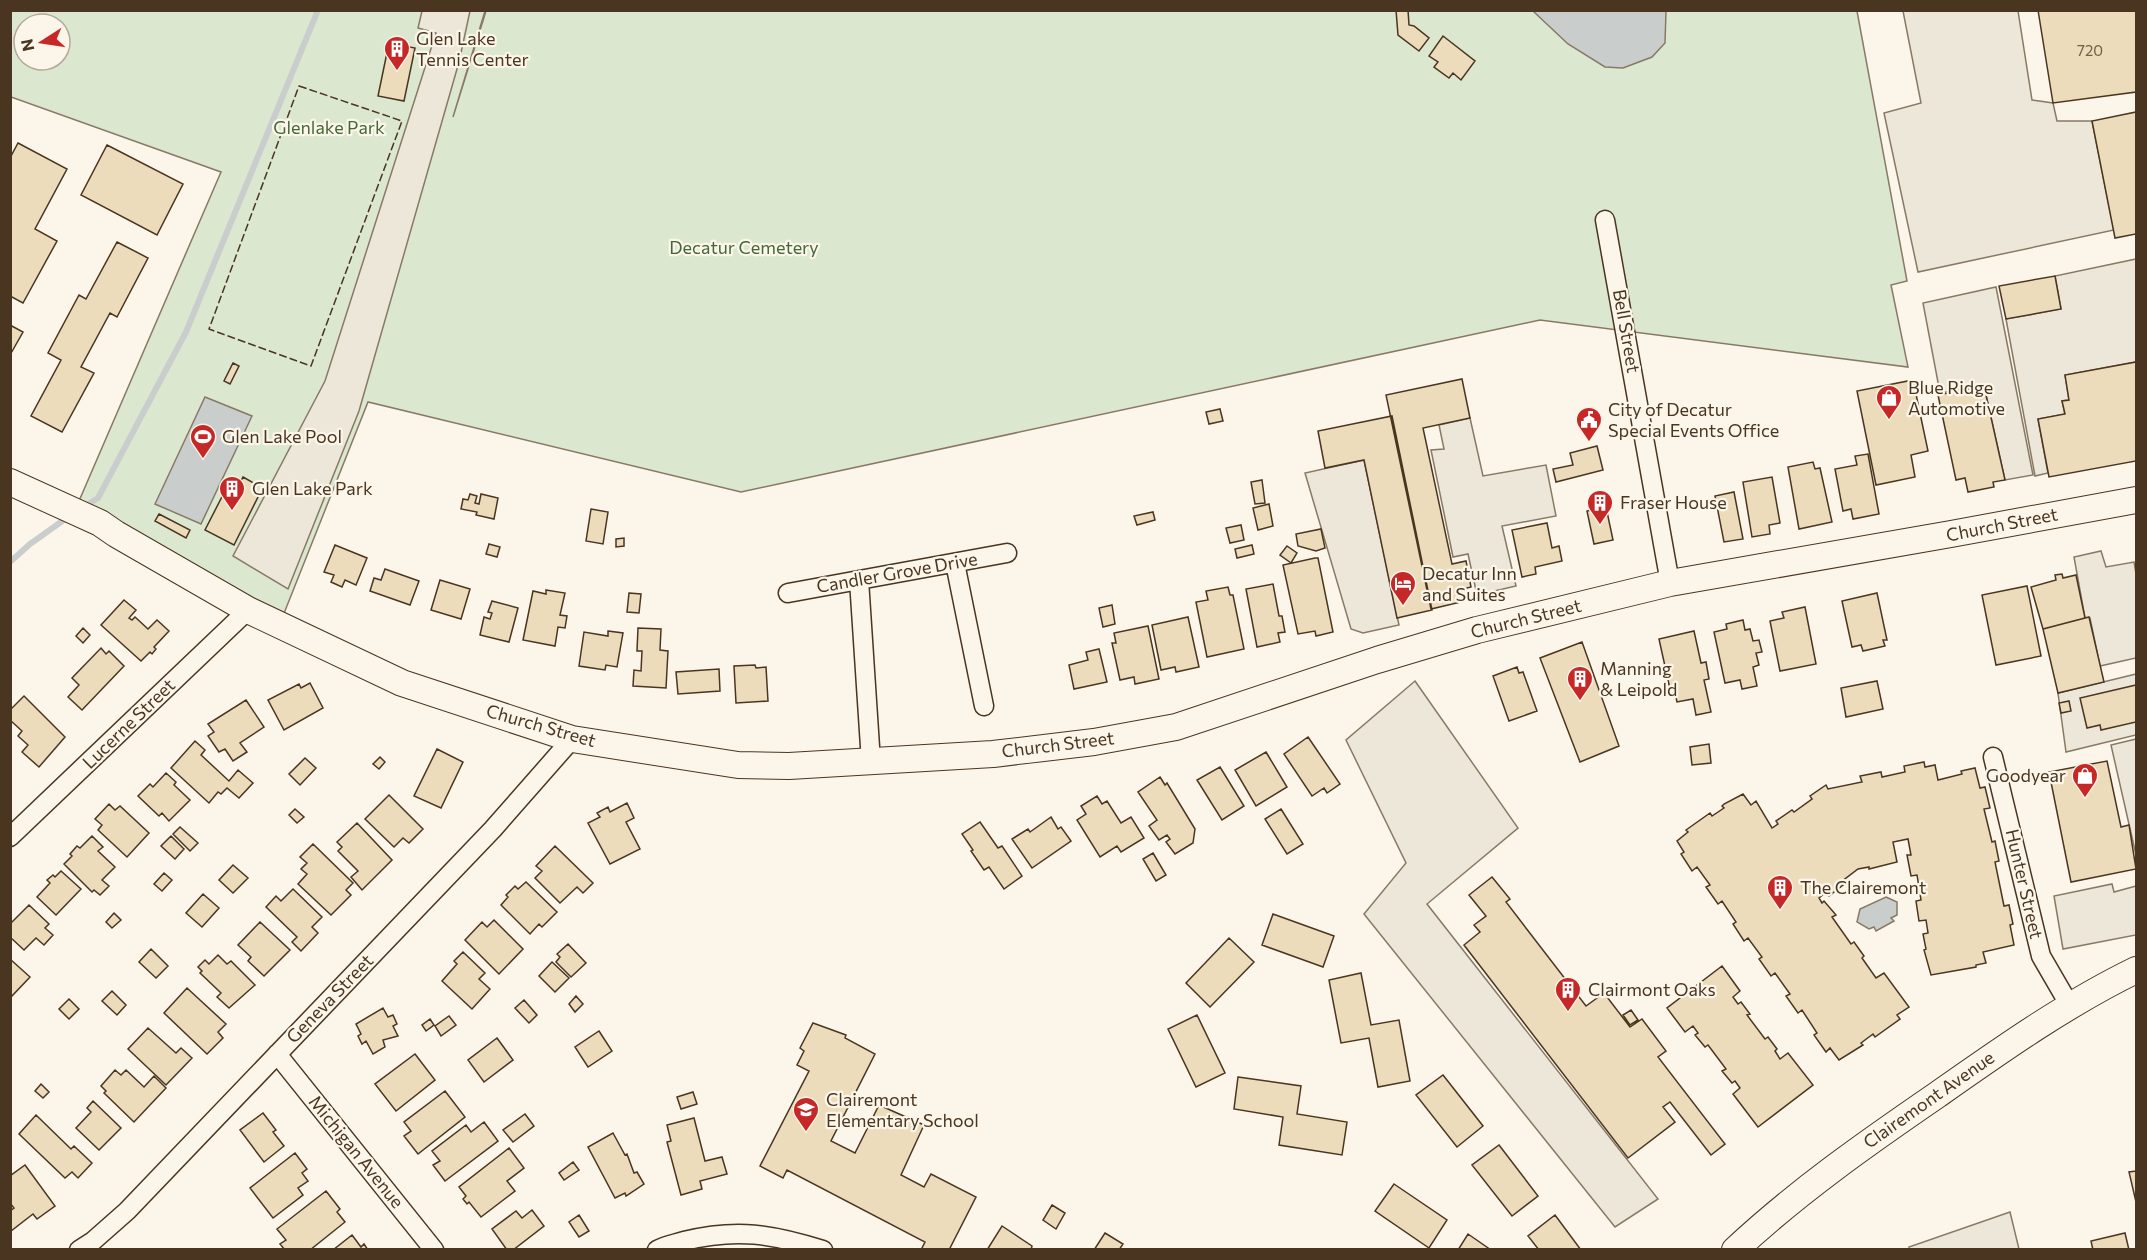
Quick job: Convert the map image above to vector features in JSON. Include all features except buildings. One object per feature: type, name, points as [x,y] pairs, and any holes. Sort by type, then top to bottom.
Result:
[{"type":"main road","name":"Church Street","points":[[10,482],[100,522],[116,534],[248,610],[402,683],[573,739],[738,765],[789,766],[872,762],[992,747],[1094,742],[1176,727],[1377,660],[1477,630],[1671,583],[2136,500]]},
{"type":"main road","name":"Clairemont Avenue","points":[[1735,1250],[1802,1193],[1878,1136],[2002,1049],[2070,1006],[2136,970]]},
{"type":"street","name":"Bell Street","points":[[1605,220],[1671,583]]},
{"type":"street","name":"Candler Grove Drive","points":[[788,593],[1007,553]]},
{"type":"street","points":[[955,563],[984,706]]},
{"type":"street","points":[[859,580],[872,762]]},
{"type":"street","name":"Lucerne Street","points":[[10,837],[248,610]]},
{"type":"street","name":"Geneva Street","points":[[79,1250],[93,1241],[127,1211],[493,829],[573,739]]},
{"type":"street","name":"Hunter Street","points":[[1993,757],[2041,956],[2070,1006]]},
{"type":"street","name":"Michigan Avenue","points":[[277,1054],[434,1250]]},
{"type":"street","points":[[657,1250],[706,1236],[750,1233],[787,1238],[823,1250]]},
{"type":"green space","name":"Decatur Cemetery","points":[[11,10],[485,11],[453,117],[486,11],[1857,11],[1907,281],[1891,285],[1908,367],[1540,320],[741,492],[368,402],[277,631],[76,508],[221,172],[11,97]]},
{"type":"shaded area","points":[[422,11],[470,11],[459,62],[359,411],[288,589],[233,556],[325,381],[436,33],[418,28]]},
{"type":"shaded area","points":[[1533,11],[1666,11],[1665,43],[1652,57],[1623,68],[1605,67],[1568,44]]},
{"type":"shaded area","points":[[1903,11],[2018,11],[2032,100],[2053,103],[2057,121],[2092,121],[2114,230],[1918,272],[1884,113],[1921,103]]},
{"type":"shaded area","points":[[2136,259],[2136,362],[2065,375],[2069,400],[2062,401],[2065,414],[2038,419],[2048,473],[2035,476],[2006,319],[2061,309],[2055,276]]},
{"type":"shaded area","points":[[1996,287],[2033,475],[2005,480],[1984,386],[1940,393],[1923,303]]},
{"type":"shaded area","name":"Glen Lake Pool","points":[[205,397],[252,416],[201,524],[155,504]]},
{"type":"shaded area","points":[[1470,418],[1483,476],[1546,465],[1556,516],[1502,526],[1516,586],[1477,595],[1468,554],[1453,557],[1431,450],[1444,449],[1439,425]]},
{"type":"shaded area","points":[[1364,460],[1399,625],[1363,633],[1351,629],[1305,473]]},
{"type":"shaded area","points":[[2101,551],[2106,567],[2134,562],[2136,658],[2100,666],[2090,618],[2085,618],[2074,557]]},
{"type":"shaded area","points":[[2136,674],[2136,735],[2066,752],[2058,693]]},
{"type":"shaded area","points":[[1415,681],[1518,828],[1427,904],[1658,1199],[1615,1227],[1364,914],[1406,863],[1346,740]]},
{"type":"shaded area","points":[[2136,739],[2136,855],[2111,745]]},
{"type":"shaded area","points":[[2112,884],[2114,892],[2136,886],[2136,935],[2063,949],[2054,896]]},
{"type":"shaded area","points":[[1886,897],[1897,902],[1897,915],[1891,918],[1894,921],[1876,931],[1874,927],[1869,929],[1857,922],[1860,909]]},
{"type":"shaded area","points":[[2010,1212],[2019,1249],[1909,1249],[1909,1247]]},
{"type":"waterway","points":[[82,508],[98,498],[186,332],[318,10]]},
{"type":"waterway","points":[[10,562],[30,544],[68,517]]},
{"type":"fence","points":[[299,86],[402,121],[311,366],[209,329],[299,86]]},
{"type":"place","name":"Glen Lake Tennis Center","points":[[397,72]]},
{"type":"place","name":"Blue Ridge Automotive","points":[[1889,421]]},
{"type":"place","name":"City of Decatur Special Events Office","points":[[1589,443]]},
{"type":"place","name":"Glen Lake Pool","points":[[203,460]]},
{"type":"place","name":"Glen Lake Park","points":[[232,512]]},
{"type":"place","name":"Fraser House","points":[[1600,526]]},
{"type":"place","name":"Decatur Inn and Suites","points":[[1403,607]]},
{"type":"place","name":"Manning & Leipold","points":[[1580,702]]},
{"type":"place","name":"Goodyear","points":[[2085,799]]},
{"type":"place","name":"The Clairemont","points":[[1780,911]]},
{"type":"place","name":"Clairmont Oaks","points":[[1568,1013]]},
{"type":"place","name":"Clairemont Elementary School","points":[[806,1133]]},
{"type":"park label","name":"Glenlake Park","points":[[329,128]]}]
